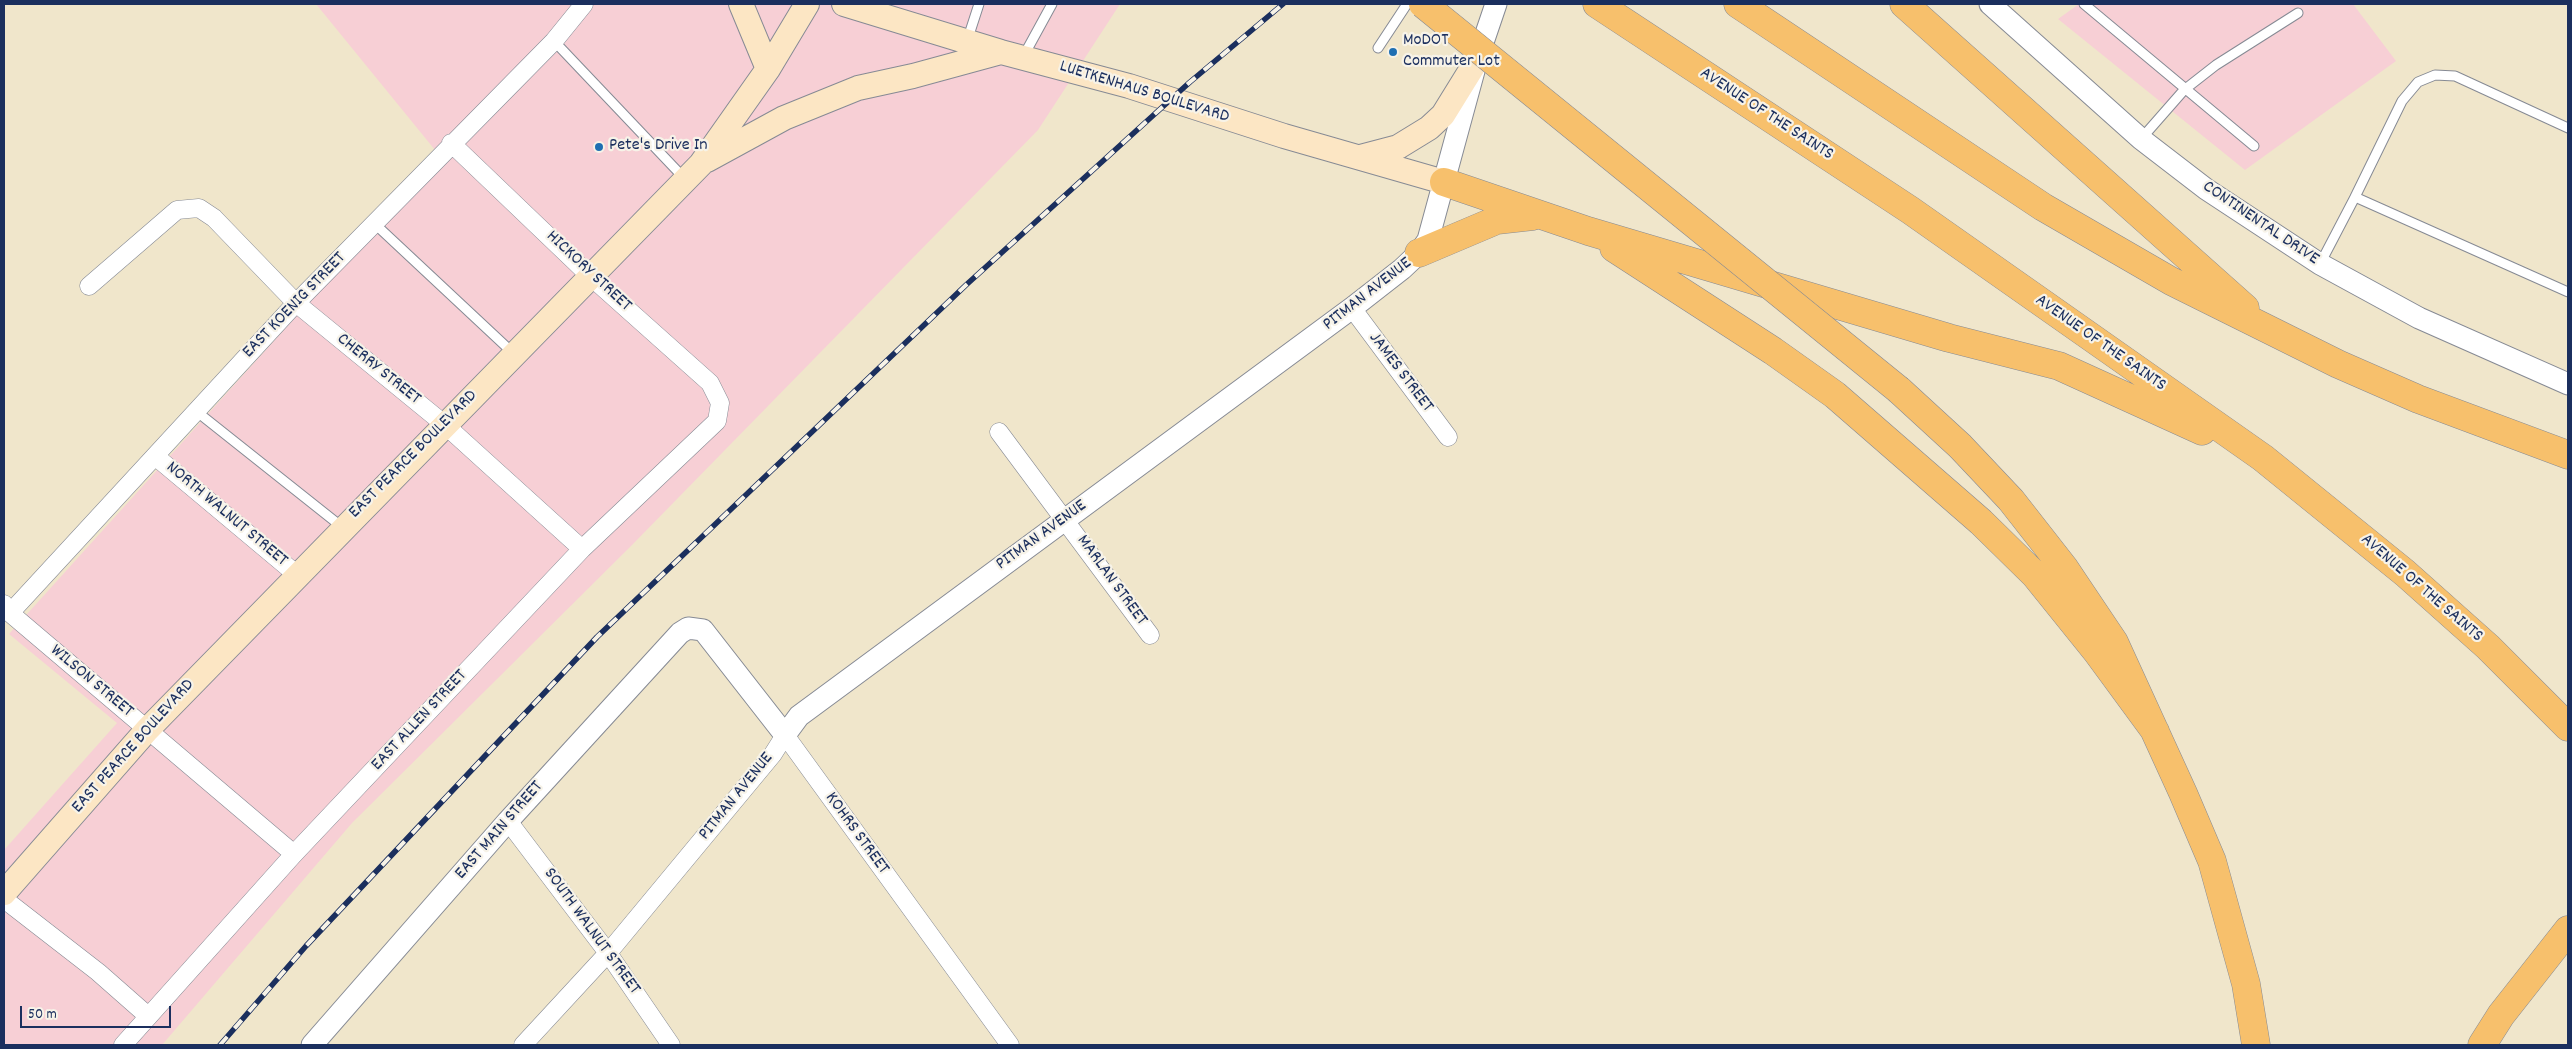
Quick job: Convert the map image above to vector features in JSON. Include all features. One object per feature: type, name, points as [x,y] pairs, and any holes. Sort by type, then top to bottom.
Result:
[{"type":"highway","points":[[1423,4],[1899,390],[1960,446],[2011,500],[2065,569],[2114,642],[2155,730],[2212,861],[2246,984],[2256,1045]]},
{"type":"highway","name":"AVENUE OF THE SAINTS","points":[[1597,4],[1910,210],[2262,458],[2405,573],[2488,647],[2568,727]]},
{"type":"highway","points":[[1738,4],[2043,207],[2171,281],[2274,334],[2418,399],[2568,455]]},
{"type":"highway","points":[[1904,4],[2274,334]]},
{"type":"highway","points":[[1444,182],[1588,231],[1949,338],[2059,366],[2262,458]]},
{"type":"highway","points":[[1419,253],[1497,220],[1542,215]]},
{"type":"highway","points":[[1588,231],[1773,351],[1835,395],[1961,504],[2035,575],[2097,652],[2155,730]]},
{"type":"highway","points":[[2482,1045],[2500,1015],[2568,930]]},
{"type":"main road","points":[[741,4],[768,69]]},
{"type":"main road","name":"EAST PEARCE BOULEVARD","points":[[4,892],[147,730],[296,574],[693,171],[768,69],[807,4]]},
{"type":"main road","name":"LUETKENHAUS BOULEVARD","points":[[844,4],[1012,55],[1129,86],[1444,182]]},
{"type":"main road","points":[[693,171],[784,118],[858,88],[1012,55]]},
{"type":"main road","points":[[1358,157],[1398,147],[1430,128],[1443,115],[1477,60]]},
{"type":"street","name":"EAST KOENIG STREET","points":[[7,609],[155,456],[296,302],[375,224],[452,142],[554,41],[584,4]]},
{"type":"street","name":"PITMAN AVENUE","points":[[523,1045],[608,953],[773,754],[799,716],[1352,308],[1419,253],[1428,240],[1477,60],[1496,4]]},
{"type":"street","name":"CONTINENTAL DRIVE","points":[[1990,4],[2141,139],[2206,189],[2320,264],[2419,318],[2568,384]]},
{"type":"street","name":"HICKORY STREET","points":[[452,142],[589,275],[710,382],[720,403]]},
{"type":"street","name":"CHERRY STREET","points":[[88,286],[177,210],[199,208],[214,218],[296,302],[444,424],[582,550]]},
{"type":"street","name":"JAMES STREET","points":[[1352,308],[1448,437]]},
{"type":"street","name":"EAST ALLEN STREET","points":[[123,1045],[294,854],[582,550],[717,422],[720,403]]},
{"type":"street","name":"MARLAN STREET","points":[[999,432],[1150,635]]},
{"type":"street","name":"NORTH WALNUT STREET","points":[[155,456],[296,574]]},
{"type":"street","name":"WILSON STREET","points":[[7,609],[294,854]]},
{"type":"street","name":"EAST MAIN STREET","points":[[321,1042],[508,821],[665,646],[688,628],[697,628]]},
{"type":"street","name":"KOHRS STREET","points":[[697,628],[709,636],[785,735],[1010,1045]]},
{"type":"street","name":"SOUTH WALNUT STREET","points":[[508,821],[608,953],[670,1045]]},
{"type":"street","points":[[4,899],[98,972],[148,1016]]},
{"type":"lane","points":[[967,41],[979,4]]},
{"type":"lane","points":[[1012,55],[1052,4]]},
{"type":"lane","points":[[1378,48],[1407,4]]},
{"type":"lane","points":[[2084,4],[2184,90],[2254,146]]},
{"type":"lane","points":[[2141,139],[2184,90],[2216,65],[2298,13]]},
{"type":"lane","points":[[554,41],[693,171]]},
{"type":"lane","points":[[2320,264],[2402,101],[2418,82],[2435,75],[2455,76],[2568,128]]},
{"type":"lane","points":[[2355,197],[2568,292]]},
{"type":"lane","points":[[375,224],[514,354]]},
{"type":"lane","points":[[196,411],[342,528]]},
{"type":"shaded area","points":[[316,4],[1120,4],[1038,130],[632,545],[352,823],[162,1045],[4,1045],[4,850],[117,723],[9,634],[349,258],[444,161]]},
{"type":"shaded area","points":[[2079,4],[2353,4],[2396,61],[2245,170],[2058,19]]},
{"type":"railway","points":[[220,1045],[306,946],[597,637],[966,285],[1190,82],[1283,4]]},
{"type":"place","name":"MoDOT Commuter Lot","points":[[1393,52]]},
{"type":"place","name":"Pete's Drive In","points":[[599,147]]}]
